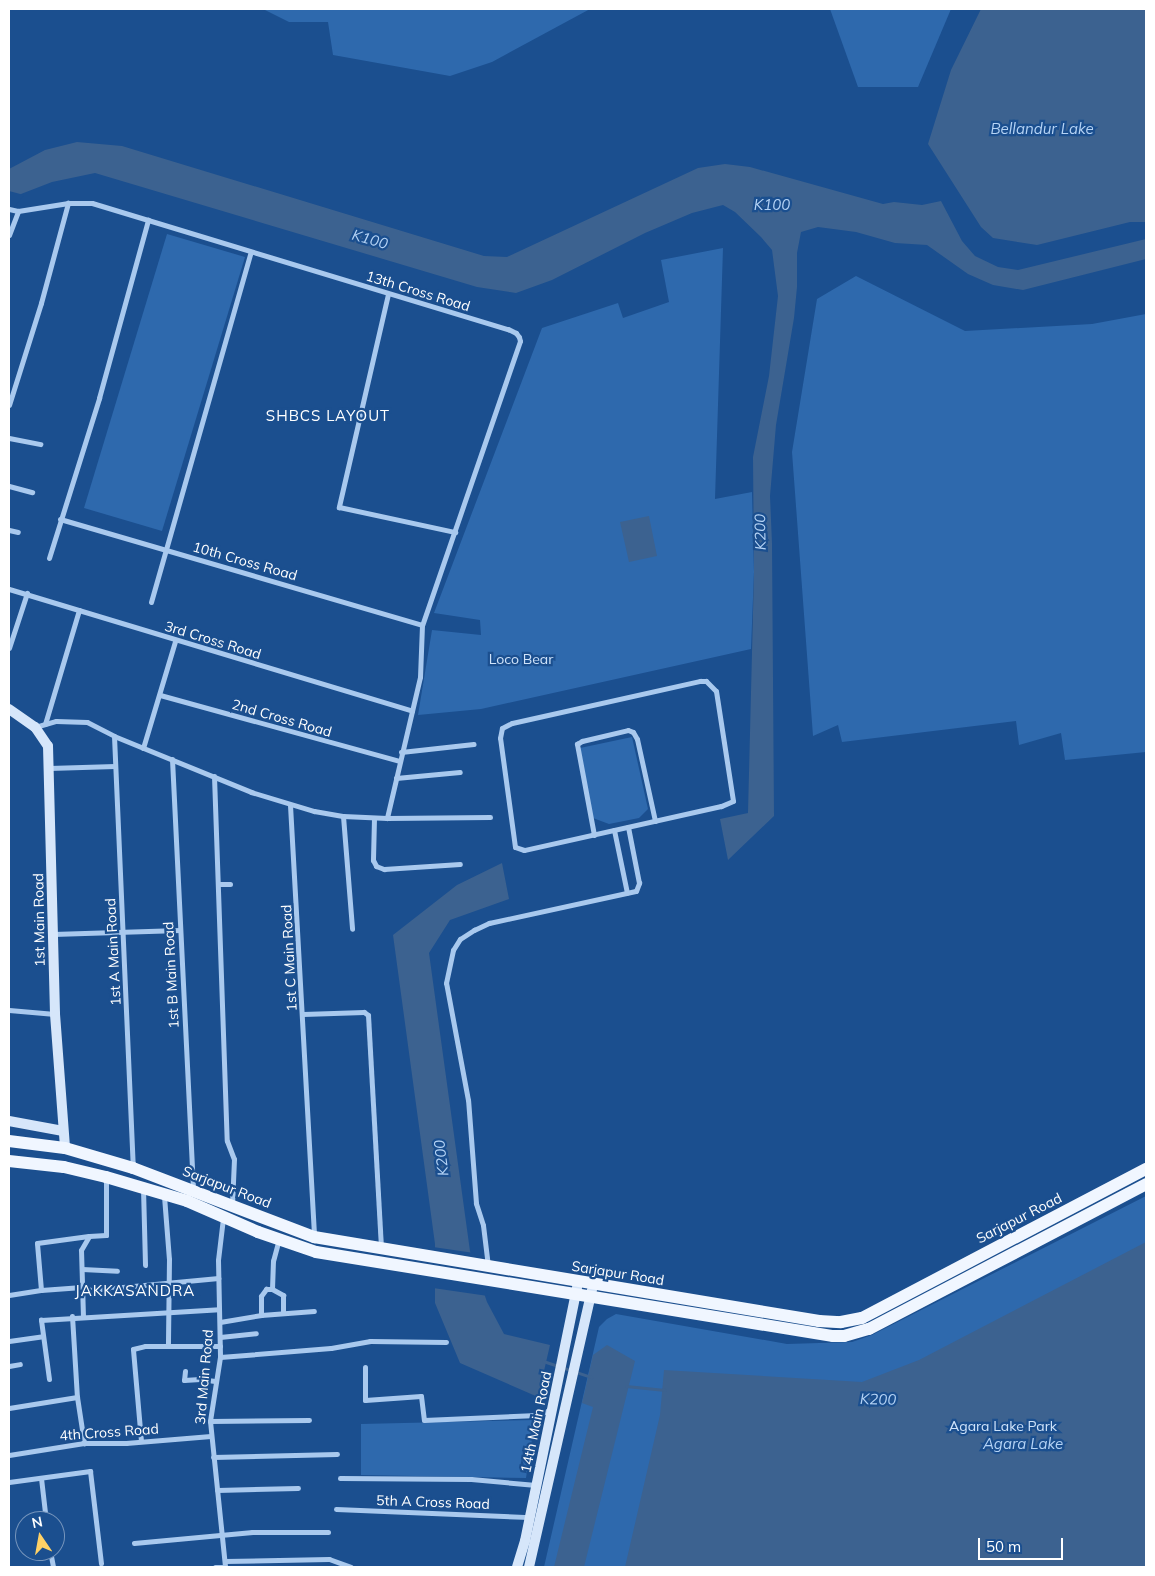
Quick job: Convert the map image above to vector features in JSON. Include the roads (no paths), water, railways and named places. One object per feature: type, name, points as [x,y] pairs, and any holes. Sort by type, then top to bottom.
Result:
[{"type":"main road","name":"1st Main Road","points":[[9,709],[40,726],[47,741],[55,1014],[65,1148]]},
{"type":"main road","points":[[9,1121],[63,1131]]},
{"type":"main road","name":"Sarjapur Road","points":[[9,1141],[65,1148],[133,1168],[232,1204],[314,1237],[429,1256],[590,1297],[822,1336],[844,1336],[869,1328],[1146,1184]]},
{"type":"main road","name":"Sarjapur Road","points":[[9,1161],[64,1167],[106,1176],[188,1201],[223,1218],[316,1252],[430,1270],[485,1270],[578,1281],[819,1321],[849,1321],[862,1318],[1146,1169]]},
{"type":"main road","name":"14th Main Road","points":[[517,1567],[530,1517],[578,1281]]},
{"type":"main road","name":"14th Main Road","points":[[529,1567],[581,1344],[593,1284]]},
{"type":"street","name":"13th Cross Road","points":[[14,210],[68,203],[92,203],[516,332],[520,341],[422,625],[420,677],[387,818]]},
{"type":"street","points":[[9,405],[41,303],[68,203]]},
{"type":"street","points":[[9,235],[14,210]]},
{"type":"street","points":[[49,558],[99,398],[148,220]]},
{"type":"street","points":[[151,602],[251,252]]},
{"type":"street","points":[[388,294],[339,507],[455,532]]},
{"type":"street","points":[[9,438],[40,444]]},
{"type":"street","points":[[9,486],[32,492]]},
{"type":"street","name":"10th Cross Road","points":[[60,519],[422,625]]},
{"type":"street","points":[[9,530],[18,532]]},
{"type":"street","name":"3rd Cross Road","points":[[9,589],[27,593],[175,641],[412,711]]},
{"type":"street","points":[[9,648],[27,593]]},
{"type":"street","points":[[40,726],[79,610]]},
{"type":"street","points":[[143,748],[175,641]]},
{"type":"street","points":[[706,681],[716,691],[733,801],[721,806],[654,821],[524,850],[515,847],[500,738],[502,728],[512,723],[706,681]]},
{"type":"street","name":"2nd Cross Road","points":[[160,695],[399,761]]},
{"type":"street","points":[[40,726],[56,721],[87,722],[143,748],[290,805],[343,816],[374,818],[490,817]]},
{"type":"street","points":[[594,835],[577,744],[582,741],[628,730],[633,732],[637,739],[654,821]]},
{"type":"street","name":"1st A Main Road","points":[[114,736],[133,1168]]},
{"type":"street","points":[[401,752],[474,744]]},
{"type":"street","name":"1st B Main Road","points":[[172,759],[192,1189]]},
{"type":"street","points":[[49,768],[115,766]]},
{"type":"street","points":[[396,778],[460,772]]},
{"type":"street","points":[[214,776],[226,1141],[234,1159],[232,1204]]},
{"type":"street","name":"1st C Main Road","points":[[290,805],[314,1237]]},
{"type":"street","points":[[343,816],[352,929]]},
{"type":"street","points":[[374,818],[373,860],[376,866],[384,868],[460,864]]},
{"type":"street","points":[[485,1270],[483,1225],[476,1202],[468,1100],[446,984],[453,950],[460,939],[474,930],[489,924],[636,891],[639,883],[628,827]]},
{"type":"street","points":[[614,830],[627,894]]},
{"type":"street","points":[[218,884],[230,884]]},
{"type":"street","points":[[53,934],[180,930]]},
{"type":"street","points":[[9,1010],[55,1014]]},
{"type":"street","points":[[303,1014],[364,1012],[368,1015],[381,1249]]},
{"type":"street","points":[[42,1290],[37,1243],[106,1235],[106,1176]]},
{"type":"street","points":[[143,1188],[145,1265]]},
{"type":"street","points":[[164,1194],[168,1283],[168,1346]]},
{"type":"street","name":"3rd Main Road","points":[[223,1218],[218,1252],[220,1357],[210,1421],[225,1565]]},
{"type":"street","points":[[83,1317],[81,1250],[89,1236]]},
{"type":"street","points":[[272,1289],[274,1261],[279,1239]]},
{"type":"street","points":[[82,1269],[117,1271]]},
{"type":"street","points":[[9,1295],[42,1290],[82,1287],[91,1290],[218,1278]]},
{"type":"street","points":[[261,1315],[261,1296],[266,1289],[272,1289],[283,1295],[284,1313]]},
{"type":"street","points":[[49,1379],[41,1320],[72,1316],[118,1316],[168,1311],[219,1309]]},
{"type":"street","points":[[220,1322],[261,1315],[314,1311]]},
{"type":"street","points":[[72,1316],[77,1396],[84,1442]]},
{"type":"street","points":[[220,1338],[256,1333]]},
{"type":"street","points":[[9,1341],[43,1336]]},
{"type":"street","points":[[220,1357],[331,1348],[370,1341],[446,1342]]},
{"type":"street","points":[[141,1441],[133,1349],[146,1346],[220,1346]]},
{"type":"street","points":[[9,1366],[20,1364]]},
{"type":"street","points":[[365,1367],[365,1400],[421,1396],[424,1420],[537,1415],[553,1405]]},
{"type":"street","points":[[185,1371],[184,1380],[200,1378],[215,1381]]},
{"type":"street","points":[[9,1408],[77,1396]]},
{"type":"street","points":[[210,1421],[309,1420]]},
{"type":"street","name":"4th Cross Road","points":[[9,1454],[84,1442],[141,1441],[211,1436]]},
{"type":"street","points":[[214,1458],[337,1454]]},
{"type":"street","points":[[9,1482],[90,1471],[101,1563]]},
{"type":"street","points":[[41,1478],[45,1511]]},
{"type":"street","points":[[340,1478],[471,1480],[536,1485]]},
{"type":"street","points":[[217,1490],[298,1488]]},
{"type":"street","name":"5th A Cross Road","points":[[336,1509],[530,1517]]},
{"type":"street","points":[[134,1543],[252,1532],[328,1532]]},
{"type":"street","points":[[215,1567],[329,1559],[352,1567]]},
{"type":"water","name":"Bellandur Lake","points":[[981,9],[1146,9],[1146,222],[1130,222],[1037,245],[993,238],[981,227],[928,144],[951,70]]},
{"type":"water","name":"K100","points":[[77,142],[122,146],[484,256],[507,257],[698,168],[725,164],[750,167],[883,204],[894,202],[922,205],[941,201],[962,241],[975,256],[998,267],[1018,270],[1146,239],[1146,259],[1023,290],[993,285],[968,274],[927,245],[895,243],[856,232],[818,227],[801,232],[797,253],[797,287],[794,318],[776,425],[770,496],[774,816],[728,860],[720,819],[748,813],[754,572],[753,457],[769,376],[778,296],[772,250],[761,237],[735,212],[723,205],[692,213],[645,233],[552,280],[516,293],[477,287],[95,173],[52,182],[21,194],[9,212],[9,169],[45,150]]},
{"type":"water","points":[[649,516],[657,556],[629,562],[620,522]]},
{"type":"water","points":[[502,863],[509,899],[450,920],[429,953],[470,1251],[487,1302],[504,1334],[550,1345],[538,1397],[460,1363],[435,1303],[435,1244],[393,935],[457,885]]},
{"type":"water","name":"Agara Lake","points":[[1146,1242],[1146,1567],[625,1567],[660,1415],[664,1370],[862,1382],[919,1360]]},
{"type":"water","points":[[607,1345],[635,1361],[584,1567],[554,1567],[593,1407],[582,1403],[593,1355]]},
{"type":"waterway","name":"K200","points":[[543,1361],[591,1377]]},
{"type":"waterway","name":"K200","points":[[626,1386],[665,1390]]},
{"type":"district","name":"SHBCS LAYOUT","points":[[328,416]]},
{"type":"district","name":"JAKKASANDRA","points":[[135,1291]]},
{"type":"park label","name":"Loco Bear","points":[[521,659]]},
{"type":"park label","name":"Agara Lake Park","points":[[1003,1426]]}]
